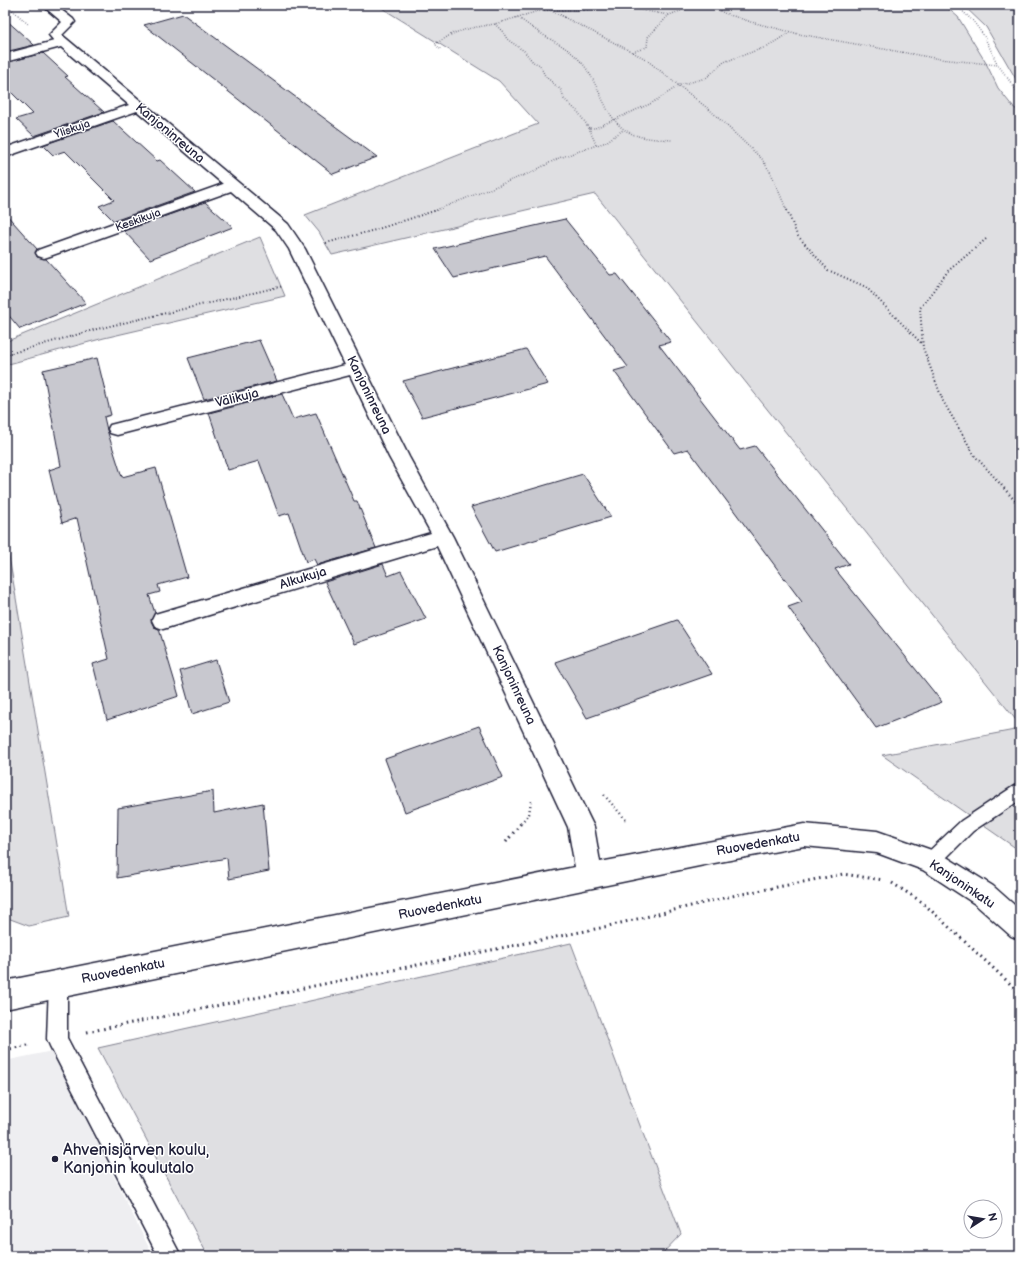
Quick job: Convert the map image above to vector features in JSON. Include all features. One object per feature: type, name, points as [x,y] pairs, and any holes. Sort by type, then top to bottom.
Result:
[{"type":"street","points":[[48,5],[68,22],[55,35],[63,42]]},
{"type":"street","points":[[5,58],[63,42]]},
{"type":"street","name":"Kanjoninreuna","points":[[63,42],[282,227],[298,249],[399,457],[443,537],[581,827],[590,876]]},
{"type":"street","name":"Yliskuja","points":[[5,153],[138,106]]},
{"type":"street","name":"Keskikuja","points":[[44,253],[232,186]]},
{"type":"street","name":"Välikuja","points":[[117,429],[356,368]]},
{"type":"street","name":"Alkukuja","points":[[163,620],[443,537]]},
{"type":"street","name":"Ruovedenkatu","points":[[5,995],[590,876],[804,835],[877,842]]},
{"type":"street","name":"Kanjoninkatu","points":[[877,842],[931,861],[984,895],[1020,927]]},
{"type":"lane","points":[[931,861],[967,826],[1020,791]]},
{"type":"lane","points":[[58,984],[56,1039],[170,1256]]},
{"type":"path","points":[[545,5],[550,10],[644,58],[680,85],[762,159],[772,175],[797,235],[828,270],[866,288],[922,344]]},
{"type":"path","points":[[633,52],[647,47],[648,37],[669,15],[697,5]]},
{"type":"path","points":[[708,5],[734,16],[789,33],[932,58],[977,64],[998,65]]},
{"type":"path","points":[[956,5],[974,21],[984,36],[1008,82],[1020,95]]},
{"type":"path","points":[[440,49],[435,44],[454,33],[550,10],[586,10],[617,6],[669,15]]},
{"type":"path","points":[[550,10],[565,17]]},
{"type":"path","points":[[516,17],[545,36],[566,47],[583,64],[600,91],[610,115],[623,130],[637,136],[672,140]]},
{"type":"path","points":[[496,24],[507,39],[524,51],[533,62],[540,65],[545,76],[562,91],[564,98],[578,112],[589,128],[596,145]]},
{"type":"path","points":[[589,128],[596,128],[652,103],[680,85],[706,78],[724,62],[766,47],[789,33]]},
{"type":"path","points":[[298,249],[375,230],[441,209],[532,172],[558,158],[606,142],[623,130]]},
{"type":"path","points":[[986,239],[948,271],[920,308],[922,344],[943,401],[963,436],[975,456],[1016,502],[1020,511]]},
{"type":"path","points":[[5,355],[97,329],[290,285],[313,282]]},
{"type":"path","points":[[5,1050],[600,928],[732,896],[843,874],[888,881],[922,902],[1020,993]]},
{"type":"shaded area","points":[[377,5],[944,5],[958,17],[986,63],[998,88],[1013,107],[1020,112],[1020,725],[595,194],[332,255],[319,232],[305,215],[538,124],[499,81]]},
{"type":"shaded area","points":[[963,5],[1020,5],[1020,86],[986,27]]},
{"type":"shaded area","points":[[260,237],[285,296],[104,338],[5,365],[5,342]]},
{"type":"shaded area","points":[[5,532],[69,917],[29,926],[5,917]]},
{"type":"shaded area","points":[[1020,729],[1020,851],[882,755]]},
{"type":"shaded area","points":[[571,943],[681,1234],[660,1256],[208,1256],[98,1048]]},
{"type":"shaded area","name":"Ahvenisjärven koulu, Kanjonin koulutalo","points":[[52,1051],[153,1256],[5,1256],[5,1061]]},
{"type":"building","points":[[183,14],[377,157],[333,174],[144,25]]},
{"type":"building","points":[[5,19],[33,44],[34,45],[5,52]]},
{"type":"building","points":[[43,53],[68,76],[65,77],[104,112],[34,136],[16,119],[33,114],[5,86],[5,63]]},
{"type":"building","points":[[113,121],[157,161],[160,160],[195,192],[114,221],[99,206],[114,200],[65,151],[53,155],[43,145]]},
{"type":"building","points":[[205,202],[233,227],[150,259],[124,231]]},
{"type":"building","points":[[5,213],[37,249],[35,252],[37,257],[46,259],[86,303],[20,329],[5,311]]},
{"type":"building","points":[[565,219],[610,275],[617,274],[671,342],[659,345],[740,450],[755,446],[849,564],[835,569],[942,702],[876,728],[788,607],[802,602],[688,449],[674,453],[614,371],[628,367],[545,256],[454,278],[435,249]]},
{"type":"building","points":[[259,340],[277,381],[204,399],[188,358]]},
{"type":"building","points":[[526,349],[548,384],[422,417],[403,381]]},
{"type":"building","points":[[97,358],[111,415],[104,417],[122,477],[156,468],[187,577],[158,585],[160,592],[149,595],[155,613],[151,621],[154,627],[159,629],[179,696],[107,720],[93,664],[109,659],[77,518],[62,523],[49,470],[61,466],[43,370]]},
{"type":"building","points":[[282,394],[293,419],[316,413],[354,501],[357,501],[376,548],[317,565],[314,559],[306,562],[289,513],[279,516],[259,461],[228,470],[209,413]]},
{"type":"building","points":[[583,474],[611,517],[495,552],[471,507]]},
{"type":"building","points":[[383,564],[388,576],[401,571],[426,619],[354,644],[325,582]]},
{"type":"building","points":[[677,620],[712,674],[587,718],[555,662]]},
{"type":"building","points":[[216,660],[229,702],[192,714],[180,671]]},
{"type":"building","points":[[479,726],[503,777],[405,812],[385,759]]},
{"type":"building","points":[[213,791],[214,813],[263,803],[269,871],[229,879],[227,858],[117,878],[118,808]]},
{"type":"place","name":"Ahvenisjärven koulu, Kanjonin koulutalo","points":[[55,1159]]}]
